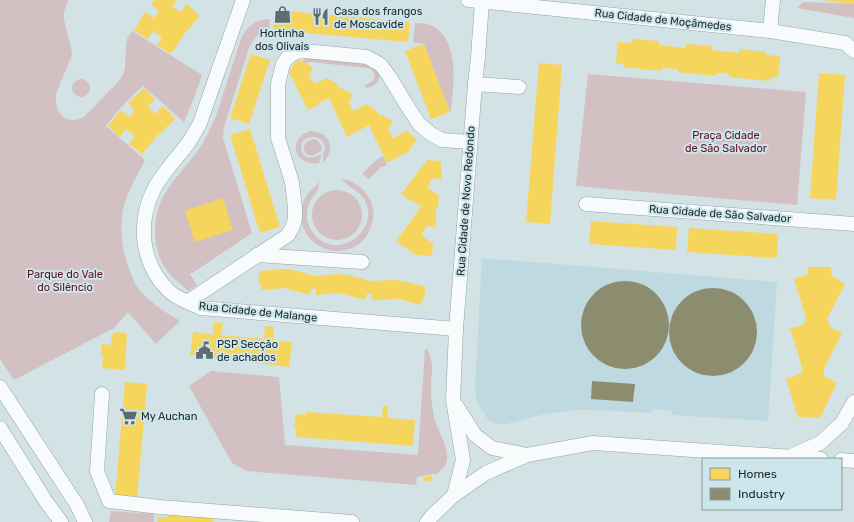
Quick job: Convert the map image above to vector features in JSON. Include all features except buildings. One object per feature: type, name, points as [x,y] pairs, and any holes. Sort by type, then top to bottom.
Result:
[{"type":"street","name":"Rua Cidade de Malange","points":[[243,0],[200,123],[190,141],[154,188],[147,206],[144,225],[144,243],[148,260],[157,277],[170,292],[201,308],[456,330]]},
{"type":"street","points":[[770,31],[773,0]]},
{"type":"street","name":"Rua Cidade de Moçâmedes","points":[[475,1],[770,31],[844,43],[854,51]]},
{"type":"street","name":"Rua Cidade de Novo Redondo","points":[[454,495],[463,460],[453,400],[456,330],[478,57],[475,1]]},
{"type":"street","points":[[187,302],[288,235],[293,226],[295,208],[292,182],[278,138],[278,84],[283,64],[288,56],[296,52],[305,51],[367,57],[381,64],[419,124],[431,134],[442,140],[470,142]]},
{"type":"street","points":[[475,84],[519,87]]},
{"type":"street","name":"Rua Cidade de São Salvador","points":[[586,204],[854,224]]},
{"type":"street","points":[[257,255],[362,262]]},
{"type":"street","points":[[0,387],[77,505],[85,522]]},
{"type":"street","points":[[102,394],[97,471],[109,501],[160,507],[352,522]]},
{"type":"street","points":[[453,400],[475,435],[492,448],[527,455]]},
{"type":"street","points":[[789,457],[820,443],[842,423],[854,402]]},
{"type":"street","points":[[0,428],[61,522]]},
{"type":"street","points":[[427,522],[454,495],[486,472],[527,455],[593,443],[805,458]]},
{"type":"street","points":[[842,460],[854,461]]},
{"type":"shaded area","points":[[482,258],[777,282],[768,421],[672,415],[672,411],[652,409],[652,413],[575,410],[545,414],[506,424],[493,423],[487,418],[478,404],[475,388]]},
{"type":"green space","name":"Parque do Vale do Silêncio","points":[[0,0],[68,0],[64,12],[64,20],[72,55],[56,94],[59,112],[67,119],[72,120],[84,117],[121,78],[125,67],[127,39],[132,31],[202,75],[184,122],[143,86],[123,105],[106,126],[145,160],[130,190],[123,210],[121,227],[124,252],[129,268],[136,286],[157,306],[180,321],[156,344],[128,312],[114,328],[14,380],[0,359]]},
{"type":"green space","points":[[803,2],[854,4],[854,18],[797,8]]},
{"type":"green space","points":[[270,19],[269,30],[257,36],[249,48],[224,127],[223,138],[252,233],[190,274],[197,285],[188,291],[168,272],[161,261],[155,235],[156,216],[162,199],[170,186],[197,152],[216,116],[242,36],[254,23],[261,20]]},
{"type":"green space","points":[[415,23],[428,24],[440,31],[451,50],[454,74],[450,112],[424,44],[413,42]]},
{"type":"green space","points":[[307,58],[369,64],[374,66],[377,70],[379,78],[375,85],[365,88],[366,84],[374,80],[373,72],[368,68],[301,62]]},
{"type":"green space","name":"Praça Cidade de São Salvador","points":[[588,74],[806,92],[797,205],[576,186]]},
{"type":"green space","points":[[81,79],[87,82],[90,88],[87,94],[81,97],[75,94],[72,88],[75,82]]},
{"type":"green space","points":[[311,131],[324,135],[328,139],[330,149],[322,163],[325,148],[324,143],[315,137],[305,139],[302,143],[301,149],[302,153],[309,158],[321,154],[319,163],[304,161],[299,156],[296,151],[296,145],[298,140],[303,135]]},
{"type":"green space","points":[[314,139],[318,141],[322,147],[322,151],[315,155],[307,154],[304,146],[309,140]]},
{"type":"green space","points":[[383,156],[387,165],[380,168],[369,179],[362,174],[375,161]]},
{"type":"green space","points":[[341,179],[356,184],[364,191],[372,205],[373,215],[368,234],[364,239],[352,248],[340,251],[328,249],[318,245],[310,238],[304,228],[301,218],[302,206],[307,195],[320,182],[317,192],[312,197],[307,211],[307,221],[313,233],[324,242],[335,245],[347,243],[357,237],[364,228],[368,217],[367,206],[360,194]]},
{"type":"green space","points":[[337,190],[346,192],[355,197],[360,206],[362,215],[360,224],[355,233],[346,238],[337,240],[328,238],[319,233],[314,224],[312,215],[314,206],[319,197],[328,192]]},
{"type":"green space","points":[[425,349],[427,349],[430,355],[432,366],[431,395],[434,417],[447,451],[447,461],[445,466],[437,474],[417,477],[416,485],[246,471],[232,463],[189,386],[211,371],[279,377],[285,445],[418,455]]},
{"type":"green space","points":[[111,511],[154,514],[154,522],[109,522]]},
{"type":"place","name":"Hortinha dos Olivais","points":[[282,15]]},
{"type":"place","name":"Casa dos frangos de Moscavide","points":[[321,17]]},
{"type":"place","name":"PSP Secção de achados","points":[[204,350]]},
{"type":"place","name":"My Auchan","points":[[128,416]]}]
